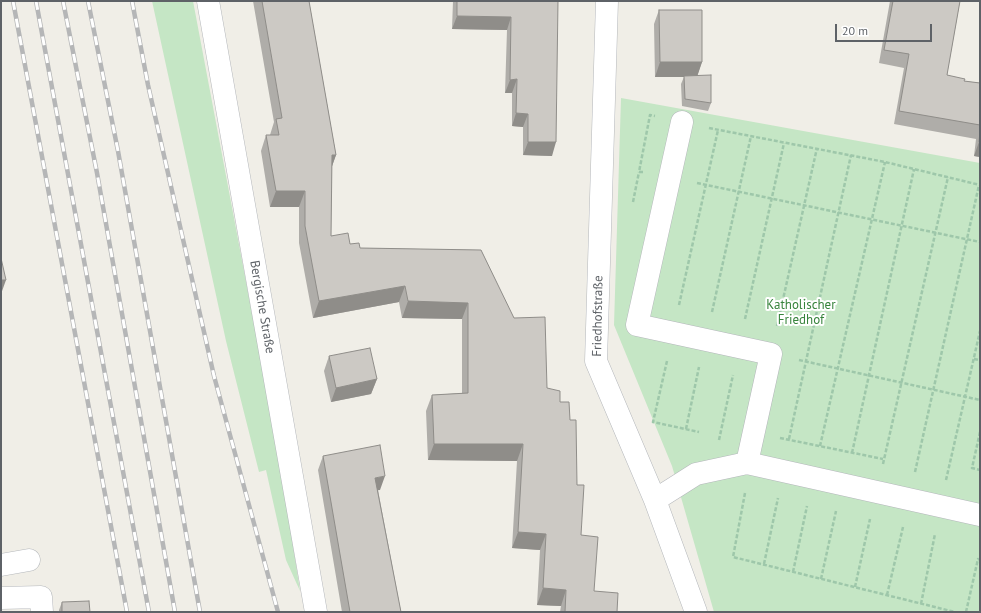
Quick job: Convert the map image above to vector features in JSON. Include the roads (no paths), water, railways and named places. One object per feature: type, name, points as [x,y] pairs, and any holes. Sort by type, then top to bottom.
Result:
[{"type":"street","name":"Bergische Straße","points":[[208,1],[316,612]]},
{"type":"street","name":"Friedhofstraße","points":[[607,1],[596,361],[655,500],[696,612]]},
{"type":"street","points":[[682,122],[637,325],[771,354],[754,432],[749,463]]},
{"type":"street","points":[[655,500],[696,474],[749,463],[980,515]]},
{"type":"street","points":[[1,564],[30,560]]},
{"type":"street","points":[[1,598],[41,597],[42,612]]},
{"type":"railway","points":[[13,1],[127,612]]},
{"type":"railway","points":[[36,1],[149,612]]},
{"type":"railway","points":[[63,1],[97,173],[175,612]]},
{"type":"railway","points":[[88,1],[118,151],[200,612]]},
{"type":"railway","points":[[132,1],[148,85],[214,376],[278,612]]},
{"type":"park label","name":"Katholischer Friedhof","points":[[801,312]]}]
